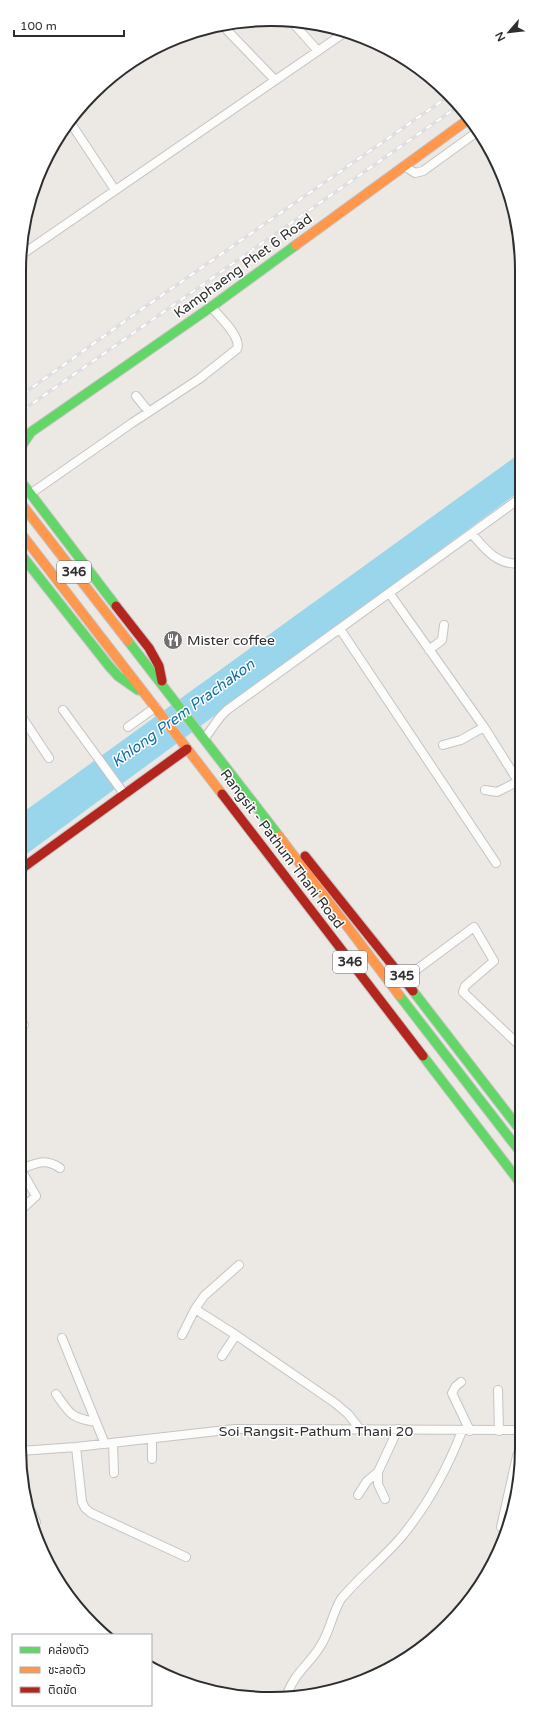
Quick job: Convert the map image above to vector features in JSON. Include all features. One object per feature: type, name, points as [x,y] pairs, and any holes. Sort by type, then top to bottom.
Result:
[{"type":"main road","name":"Kamphaeng Phet 6 Road","points":[[27,433],[211,307],[464,122]]},
{"type":"main road","points":[[26,488],[149,648],[159,666],[163,684]]},
{"type":"main road","name":"Rangsit - Pathum Thani Road","points":[[26,510],[277,832],[426,1031],[515,1145]]},
{"type":"main road","name":"Rangsit - Pathum Thani Road","points":[[26,540],[515,1176]]},
{"type":"main road","points":[[26,562],[118,676],[149,698]]},
{"type":"main road","points":[[26,865],[185,746]]},
{"type":"main road","name":"345","points":[[277,832],[311,863],[404,979],[515,1123]]},
{"type":"street","points":[[297,28],[318,51]]},
{"type":"street","points":[[226,30],[275,80]]},
{"type":"street","points":[[27,251],[340,36]]},
{"type":"street","points":[[73,127],[115,190]]},
{"type":"street","points":[[404,166],[415,173],[423,171],[474,135]]},
{"type":"street","points":[[30,494],[149,412],[200,379],[237,350],[238,344],[236,336],[211,307]]},
{"type":"street","points":[[136,396],[149,412]]},
{"type":"street","points":[[202,735],[227,710],[390,594],[515,502]]},
{"type":"street","points":[[472,534],[498,560],[506,563],[515,564]]},
{"type":"street","points":[[390,594],[484,728],[515,776]]},
{"type":"street","points":[[429,650],[442,640],[444,625]]},
{"type":"street","points":[[340,629],[496,864]]},
{"type":"street","points":[[128,728],[157,709]]},
{"type":"street","points":[[63,710],[124,793]]},
{"type":"street","points":[[26,723],[49,758]]},
{"type":"street","points":[[443,745],[461,740],[484,728]]},
{"type":"street","points":[[485,790],[497,792],[515,783]]},
{"type":"street","points":[[404,979],[474,926],[494,961],[465,986],[463,992],[515,1041]]},
{"type":"street","points":[[26,1167],[44,1162],[51,1162],[60,1168]]},
{"type":"street","points":[[26,1177],[36,1196],[26,1205]]},
{"type":"street","points":[[182,1335],[195,1308],[204,1296],[239,1265]]},
{"type":"street","points":[[195,1308],[342,1409],[360,1429]]},
{"type":"street","points":[[222,1356],[236,1335]]},
{"type":"street","points":[[62,1338],[96,1422],[109,1443],[114,1473]]},
{"type":"street","points":[[289,1691],[298,1672],[321,1645],[335,1608],[341,1599],[408,1529],[466,1431],[452,1393],[456,1386],[461,1382]]},
{"type":"street","points":[[498,1390],[499,1430]]},
{"type":"street","points":[[56,1394],[73,1416],[96,1422]]},
{"type":"street","name":"Soi Rangsit-Pathum Thani 20","points":[[26,1451],[76,1447],[235,1429],[515,1430]]},
{"type":"street","points":[[385,1499],[378,1484],[378,1472],[398,1429]]},
{"type":"street","points":[[152,1439],[152,1459]]},
{"type":"street","points":[[76,1447],[81,1494],[85,1508],[91,1513],[186,1557]]},
{"type":"street","points":[[358,1495],[367,1481],[378,1472]]},
{"type":"street","points":[[501,1527],[513,1472]]},
{"type":"water","name":"Khlong Prem Prachakon","points":[[515,457],[515,495],[26,854],[26,810]]},
{"type":"railway","points":[[26,392],[132,316],[444,99]]},
{"type":"railway","points":[[26,408],[454,109]]},
{"type":"traffic: fast","points":[[26,440],[31,432],[211,307],[296,245]]},
{"type":"traffic: fast","points":[[26,488],[116,606]]},
{"type":"traffic: fast","points":[[26,561],[109,666],[118,676],[138,690]]},
{"type":"traffic: fast","points":[[128,641],[279,836]]},
{"type":"traffic: fast","points":[[413,991],[515,1123]]},
{"type":"traffic: fast","points":[[399,995],[515,1145]]},
{"type":"traffic: fast","points":[[423,1056],[515,1176]]},
{"type":"traffic: slow","points":[[296,245],[464,122]]},
{"type":"traffic: slow","points":[[26,510],[128,641]]},
{"type":"traffic: slow","points":[[26,540],[222,794]]},
{"type":"traffic: slow","points":[[279,836],[399,995]]},
{"type":"traffic: jam","points":[[116,606],[149,648],[159,666],[162,681]]},
{"type":"traffic: jam","points":[[26,865],[187,749]]},
{"type":"traffic: jam","points":[[222,794],[423,1056]]},
{"type":"traffic: jam","points":[[305,856],[413,991]]},
{"type":"place","name":"Mister coffee","points":[[173,640]]}]
